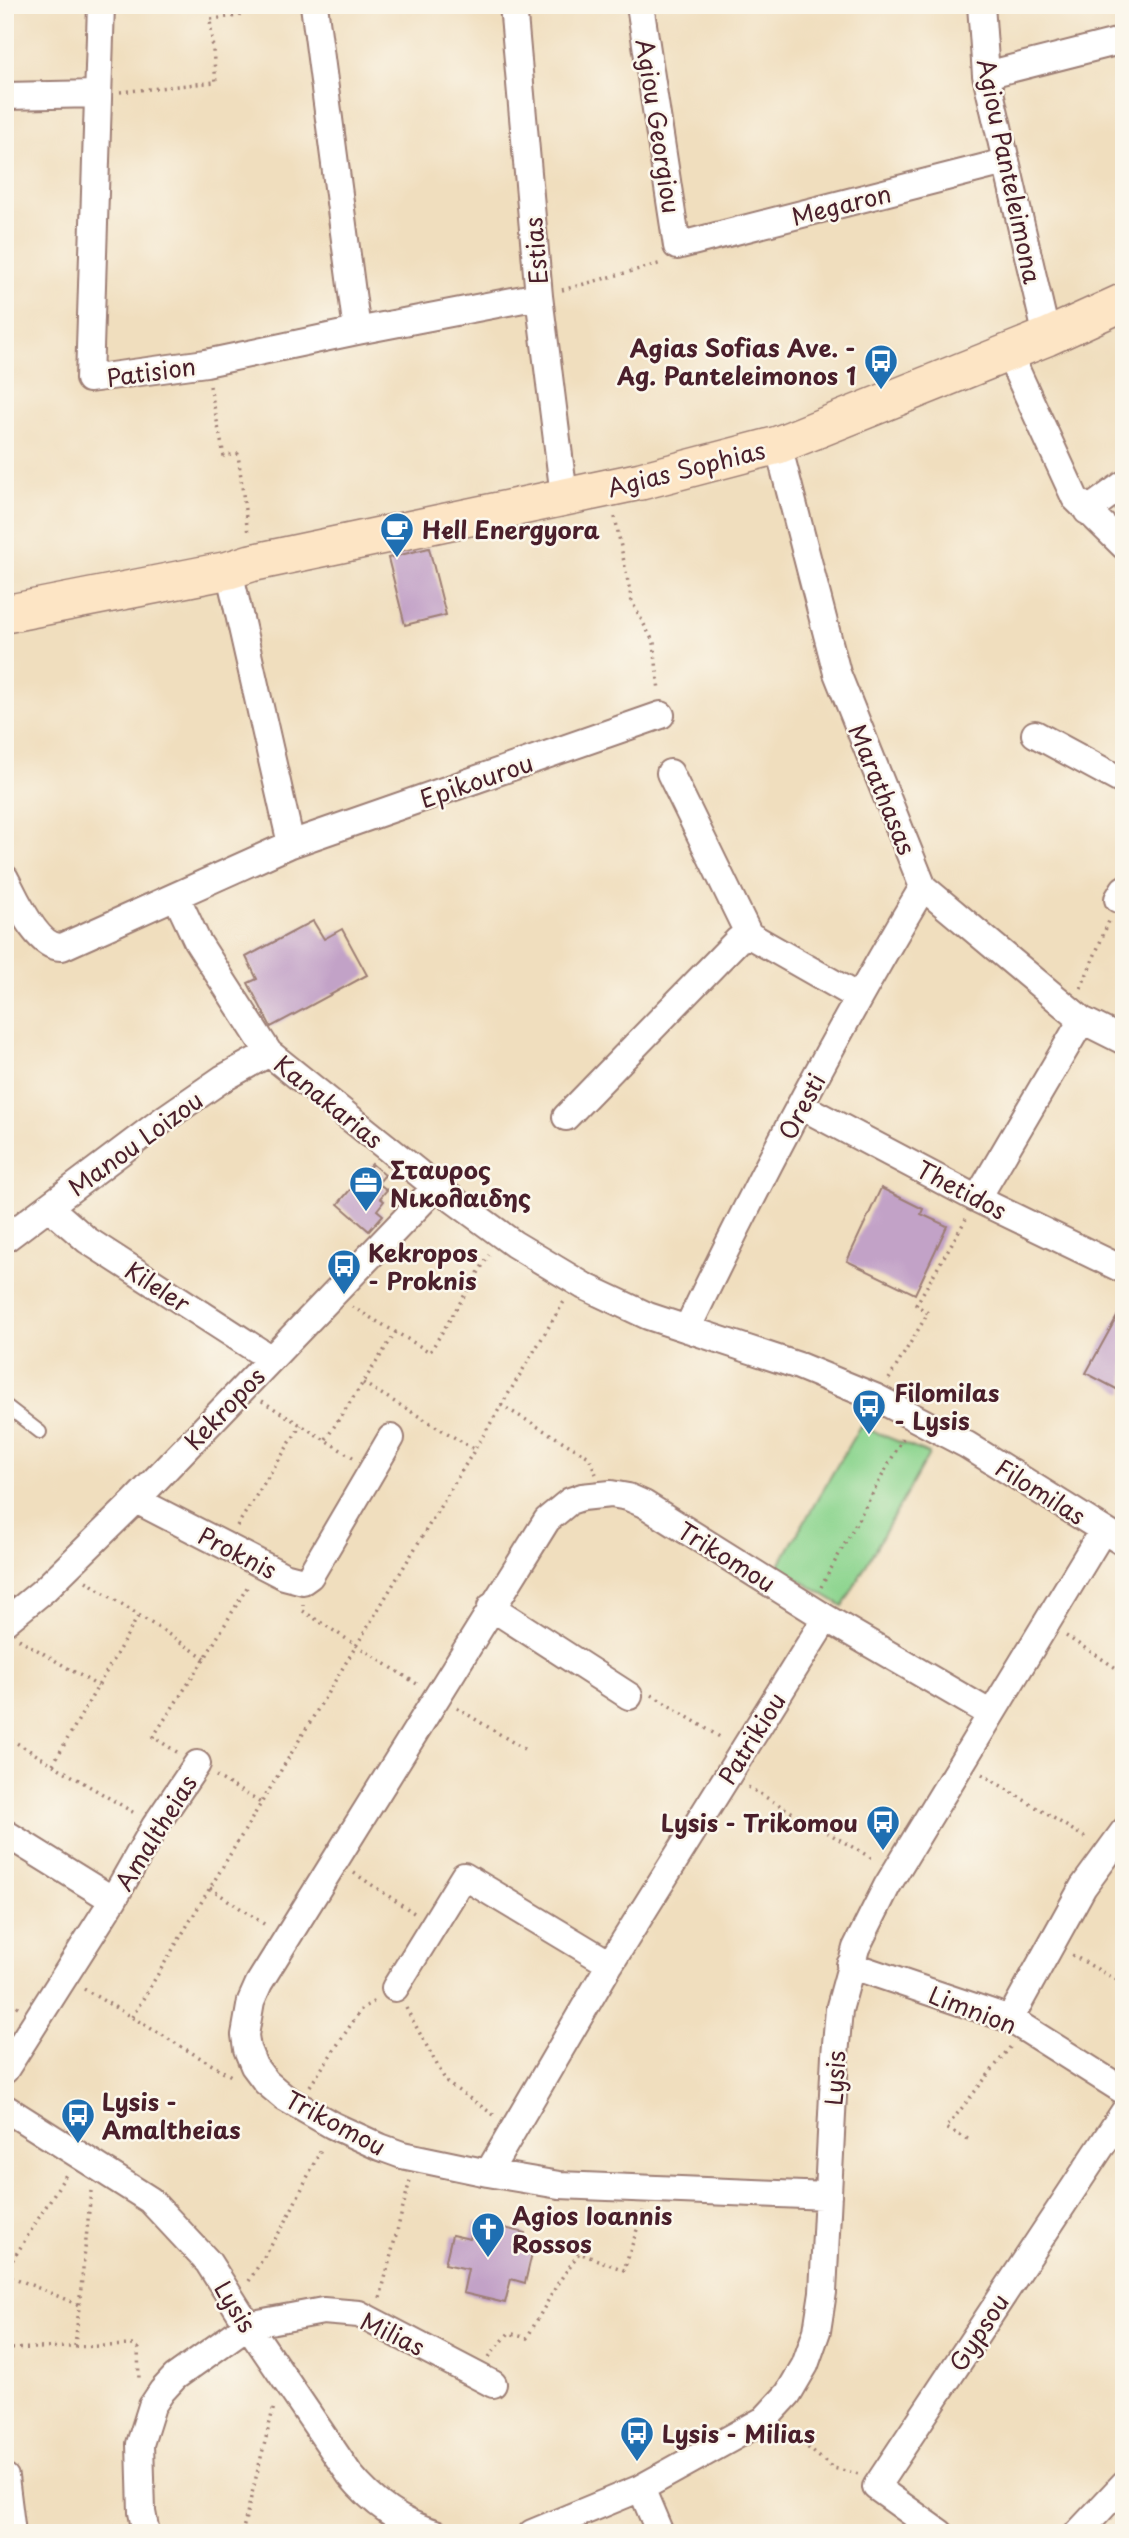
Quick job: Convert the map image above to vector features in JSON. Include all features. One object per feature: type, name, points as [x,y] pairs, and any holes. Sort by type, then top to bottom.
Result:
[{"type":"street","name":"Patision","points":[[101,5],[89,379],[206,363],[539,296]]},
{"type":"street","points":[[314,5],[357,331]]},
{"type":"street","name":"Estias","points":[[513,5],[539,296],[564,496]]},
{"type":"street","name":"Agiou Georgiou","points":[[640,5],[677,246]]},
{"type":"street","name":"Agiou Panteleimona","points":[[981,5],[986,75],[1047,337]]},
{"type":"street","points":[[986,75],[1124,40]]},
{"type":"street","points":[[5,96],[97,94]]},
{"type":"street","name":"Megaron","points":[[677,246],[1005,162]]},
{"type":"street","name":"Agias Sophias","points":[[5,614],[609,488],[778,445],[1047,337],[1124,302]]},
{"type":"street","points":[[1008,352],[1075,498],[1124,547]]},
{"type":"street","name":"Marathasas","points":[[778,445],[837,673],[923,887],[1077,1016],[1124,1041]]},
{"type":"street","points":[[1087,511],[1124,484]]},
{"type":"street","points":[[240,567],[291,844]]},
{"type":"street","name":"Epikourou","points":[[5,878],[38,935],[54,948],[62,947],[291,844],[661,715]]},
{"type":"street","points":[[1035,734],[1124,782]]},
{"type":"street","points":[[670,774],[749,934],[858,997]]},
{"type":"street","name":"Oresti","points":[[687,1329],[737,1224],[858,997],[923,887]]},
{"type":"street","name":"Kanakarias","points":[[176,896],[197,941],[269,1053],[436,1187],[501,1235],[577,1282],[649,1316],[687,1329]]},
{"type":"street","points":[[566,1117],[737,940],[749,934]]},
{"type":"street","points":[[977,1199],[1077,1016]]},
{"type":"street","name":"Manou Loizou","points":[[5,1239],[167,1117],[222,1079],[269,1053]]},
{"type":"street","name":"Thetidos","points":[[802,1106],[977,1199],[1124,1270]]},
{"type":"street","name":"Kekropos","points":[[11,1630],[67,1568],[136,1500],[436,1187]]},
{"type":"street","name":"Kileler","points":[[49,1207],[87,1240],[271,1359]]},
{"type":"street","name":"Filomilas","points":[[687,1329],[799,1366],[877,1398],[967,1445],[1113,1536]]},
{"type":"street","name":"Proknis","points":[[136,1500],[284,1576],[303,1581],[310,1576],[391,1438]]},
{"type":"street","name":"Trikomou","points":[[828,2196],[559,2185],[416,2158],[380,2147],[332,2126],[266,2082],[254,2066],[247,2049],[247,2018],[259,1983],[491,1606],[547,1520],[570,1501],[604,1494],[628,1497],[643,1504],[818,1613],[991,1714]]},
{"type":"street","name":"Lysis","points":[[532,2533],[641,2488],[749,2430],[769,2415],[797,2380],[817,2331],[824,2292],[836,2031],[850,1965],[895,1872],[1046,1624],[1113,1536]]},
{"type":"street","points":[[491,1606],[629,1696]]},
{"type":"street","name":"Patrikiou","points":[[488,2173],[610,1964],[743,1751],[818,1613]]},
{"type":"street","name":"Amaltheias","points":[[5,2070],[113,1900],[155,1826],[197,1764]]},
{"type":"street","points":[[1018,2024],[1052,1943],[1083,1886],[1124,1831]]},
{"type":"street","name":"Amaltheias","points":[[5,1833],[113,1900]]},
{"type":"street","points":[[395,1988],[464,1876],[610,1964]]},
{"type":"street","name":"Limnion","points":[[850,1965],[1018,2024],[1124,2091]]},
{"type":"street","name":"Lysis","points":[[5,2108],[150,2200],[208,2262],[282,2375],[364,2492],[404,2521],[435,2533]]},
{"type":"street","name":"Gypsou","points":[[883,2476],[1124,2112]]},
{"type":"street","name":"Milias","points":[[145,2529],[139,2444],[148,2416],[162,2391],[241,2314],[323,2311],[359,2314],[483,2379]]},
{"type":"street","points":[[883,2476],[876,2487],[940,2533]]},
{"type":"street","points":[[5,2477],[12,2533]]},
{"type":"street","points":[[1077,2533],[1124,2484]]},
{"type":"street","points":[[641,2488],[660,2533]]},
{"type":"lane","points":[[5,1405],[40,1432]]},
{"type":"path","points":[[97,94],[216,82],[210,19],[238,16],[261,5]]},
{"type":"path","points":[[539,296],[664,263],[677,246]]},
{"type":"path","points":[[206,363],[224,456],[238,454],[240,567]]},
{"type":"path","points":[[609,488],[632,601],[654,643],[661,715]]},
{"type":"path","points":[[1077,1016],[1121,894]]},
{"type":"path","points":[[877,1398],[928,1313],[916,1305],[977,1199]]},
{"type":"path","points":[[332,1295],[430,1352],[501,1235]]},
{"type":"path","points":[[132,2017],[577,1282]]},
{"type":"path","points":[[326,1439],[396,1332]]},
{"type":"path","points":[[363,1383],[474,1449]]},
{"type":"path","points":[[243,1389],[373,1469]]},
{"type":"path","points":[[501,1405],[589,1457],[604,1494]]},
{"type":"path","points":[[818,1613],[915,1417]]},
{"type":"path","points":[[224,1545],[301,1425]]},
{"type":"path","points":[[153,1737],[205,1658],[261,1564]]},
{"type":"path","points":[[67,1568],[205,1658]]},
{"type":"path","points":[[303,1581],[303,1611],[524,1749]]},
{"type":"path","points":[[53,1764],[139,1615]]},
{"type":"path","points":[[1046,1624],[1124,1673]]},
{"type":"path","points":[[11,1630],[98,1686]]},
{"type":"path","points":[[629,1696],[643,1690],[743,1751]]},
{"type":"path","points":[[5,1736],[155,1826]]},
{"type":"path","points":[[962,1762],[1108,1852]]},
{"type":"path","points":[[728,1775],[895,1872]]},
{"type":"path","points":[[334,1861],[433,1926]]},
{"type":"path","points":[[210,1888],[286,1939]]},
{"type":"path","points":[[1052,1943],[1124,1984]]},
{"type":"path","points":[[64,1977],[233,2077],[266,2082]]},
{"type":"path","points":[[298,2105],[362,2008],[395,1988],[447,2083],[514,2128]]},
{"type":"path","points":[[968,2139],[946,2128],[1018,2024]]},
{"type":"path","points":[[241,2314],[332,2126]]},
{"type":"path","points":[[373,2322],[416,2158]]},
{"type":"path","points":[[79,2305],[5,2273],[86,2160]]},
{"type":"path","points":[[75,2346],[86,2160]]},
{"type":"path","points":[[483,2379],[509,2333],[527,2338],[558,2283],[579,2253],[624,2270],[650,2189]]},
{"type":"path","points":[[5,2349],[133,2345],[138,2349],[140,2395],[148,2416]]},
{"type":"path","points":[[242,2533],[282,2375]]},
{"type":"path","points":[[769,2415],[833,2468],[883,2476]]},
{"type":"path","points":[[38,2533],[145,2529]]},
{"type":"green space","points":[[860,1426],[929,1454],[843,1606],[778,1567]]},
{"type":"building","points":[[429,548],[446,615],[405,625],[388,558]]},
{"type":"building","points":[[313,921],[324,939],[342,929],[367,975],[271,1027],[248,983],[257,979],[246,957]]},
{"type":"building","points":[[372,1164],[385,1175],[378,1183],[387,1190],[380,1198],[384,1201],[377,1210],[383,1215],[369,1231],[338,1204]]},
{"type":"building","points":[[881,1188],[923,1209],[921,1214],[947,1226],[915,1294],[847,1261]]},
{"type":"building","points":[[1124,1304],[1124,1393],[1086,1373]]},
{"type":"building","name":"Agios Ioannis Rossos","points":[[475,2221],[525,2233],[521,2251],[532,2253],[525,2283],[511,2279],[505,2303],[463,2293],[468,2269],[445,2264],[452,2235],[470,2239]]},
{"type":"place","name":"Agias Sofias Ave. - Ag. Panteleimonos 1","points":[[881,391]]},
{"type":"place","name":"Hell Energyora","points":[[397,559]]},
{"type":"place","name":"Σταυρος Νικολαιδης","points":[[366,1213]]},
{"type":"place","name":"Kekropos - Proknis","points":[[344,1296]]},
{"type":"place","name":"Filomilas - Lysis","points":[[869,1436]]},
{"type":"place","name":"Lysis - Trikomou","points":[[883,1852]]},
{"type":"place","name":"Lysis - Amaltheias","points":[[78,2145]]},
{"type":"place","name":"Agios Ioannis Rossos","points":[[488,2259]]},
{"type":"place","name":"Lysis - Milias","points":[[637,2463]]}]
